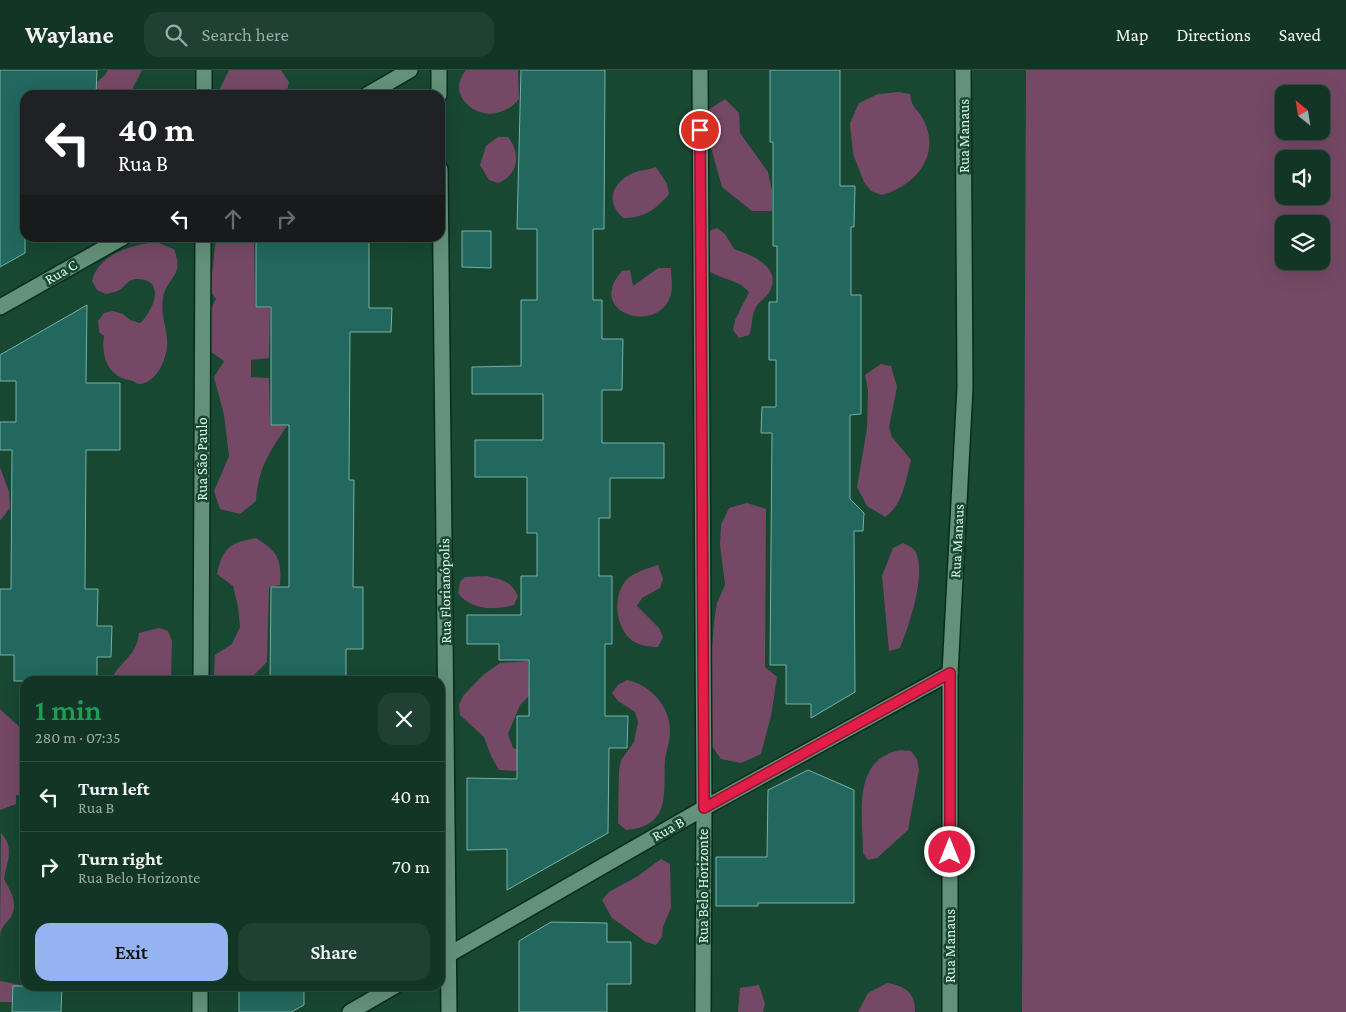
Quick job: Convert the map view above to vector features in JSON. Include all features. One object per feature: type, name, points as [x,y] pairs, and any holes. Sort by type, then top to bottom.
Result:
[{"type":"street","points":[[204,70],[204,90]]},
{"type":"street","points":[[376,90],[410,70]]},
{"type":"street","points":[[439,70],[439,90]]},
{"type":"street","name":"Rua Belo Horizonte","points":[[700,70],[704,808],[702,1012]]},
{"type":"street","name":"Rua Manaus","points":[[950,1012],[950,673],[965,388],[963,70]]},
{"type":"street","name":"Rua C","points":[[0,307],[115,242]]},
{"type":"street","name":"Rua São Paulo","points":[[201,676],[203,242]]},
{"type":"street","name":"Rua Florianópolis","points":[[440,242],[443,676]]},
{"type":"street","name":"Rua B","points":[[445,957],[704,808],[950,673]]},
{"type":"street","name":"Rua Florianópolis","points":[[445,969],[449,1012]]},
{"type":"street","points":[[200,991],[200,1012]]},
{"type":"street","points":[[350,1012],[386,991]]},
{"type":"shaded area","points":[[108,70],[142,70],[132,90],[95,90],[97,82]]},
{"type":"shaded area","points":[[229,70],[281,70],[289,82],[287,90],[219,90]]},
{"type":"shaded area","points":[[466,70],[518,70],[519,99],[507,109],[495,113],[483,113],[472,108],[464,101],[460,92],[460,81]]},
{"type":"shaded area","points":[[1026,70],[1346,70],[1346,1012],[1022,1012]]},
{"type":"shaded area","points":[[899,92],[910,94],[914,106],[924,121],[929,146],[922,168],[914,177],[905,185],[882,195],[871,191],[864,182],[853,154],[850,123],[859,103],[878,94]]},
{"type":"shaded area","points":[[725,99],[739,113],[740,133],[768,172],[772,191],[772,211],[752,211],[722,187],[706,130],[708,110]]},
{"type":"shaded area","points":[[498,137],[508,137],[515,150],[516,163],[510,175],[498,183],[489,180],[480,165],[486,146]]},
{"type":"shaded area","points":[[656,167],[667,184],[669,194],[649,212],[637,217],[623,218],[617,212],[614,205],[613,193],[616,187],[633,173]]},
{"type":"shaded area","points":[[717,228],[725,234],[734,249],[756,258],[768,268],[772,275],[773,282],[770,291],[755,309],[749,335],[739,338],[733,330],[735,320],[749,292],[734,281],[711,273],[706,269],[706,232]]},
{"type":"shaded area","points":[[156,242],[174,249],[177,265],[174,276],[163,298],[162,307],[167,337],[166,355],[156,375],[147,382],[139,384],[122,378],[111,370],[105,358],[104,336],[99,332],[98,321],[104,313],[113,311],[140,323],[153,304],[155,290],[152,284],[146,280],[134,279],[119,290],[106,294],[97,290],[92,281],[95,272],[101,264],[117,252]]},
{"type":"shaded area","points":[[216,242],[254,242],[255,307],[270,308],[269,358],[251,360],[251,377],[269,378],[270,425],[287,426],[275,444],[262,470],[256,501],[240,514],[220,509],[214,491],[229,456],[224,415],[214,377],[224,361],[207,349],[207,316],[216,299],[210,291]]},
{"type":"shaded area","points":[[658,268],[671,268],[671,296],[661,310],[649,315],[637,316],[626,313],[617,307],[612,297],[613,285],[622,271],[630,270],[633,286]]},
{"type":"shaded area","points":[[881,364],[891,366],[897,387],[889,427],[892,437],[911,460],[900,499],[885,517],[867,506],[857,487],[867,428],[868,390],[865,375]]},
{"type":"shaded area","points":[[0,467],[9,492],[10,508],[0,521]]},
{"type":"shaded area","points":[[747,503],[766,509],[765,667],[777,677],[771,716],[761,754],[741,763],[721,759],[708,741],[707,721],[714,622],[717,603],[725,585],[720,545],[721,525],[729,508]]},
{"type":"shaded area","points":[[256,538],[274,552],[279,562],[280,585],[269,587],[267,662],[253,676],[215,676],[215,655],[232,644],[240,627],[233,586],[217,574],[225,553],[239,542]]},
{"type":"shaded area","points":[[903,543],[910,546],[917,555],[919,565],[918,589],[908,627],[900,648],[889,651],[882,576],[893,548]]},
{"type":"shaded area","points":[[658,565],[663,579],[660,588],[642,598],[637,606],[659,628],[663,637],[658,647],[639,644],[629,638],[621,626],[617,604],[621,589],[630,577]]},
{"type":"shaded area","points":[[487,576],[502,580],[512,587],[518,596],[514,605],[484,608],[470,603],[458,593],[460,582],[465,577]]},
{"type":"shaded area","points":[[159,628],[168,631],[172,641],[171,676],[113,676],[135,648],[139,633]]},
{"type":"shaded area","points":[[528,661],[529,696],[520,705],[508,734],[513,748],[520,750],[519,768],[515,771],[499,770],[484,737],[460,715],[459,705],[463,696],[483,675],[500,663]]},
{"type":"shaded area","points":[[627,680],[644,687],[658,699],[667,714],[670,733],[665,760],[664,796],[658,815],[651,822],[641,827],[626,830],[618,823],[619,770],[621,760],[634,742],[638,722],[635,712],[618,701],[612,693],[618,685]]},
{"type":"shaded area","points":[[0,709],[20,727],[20,795],[16,795],[16,804],[0,810]]},
{"type":"shaded area","points":[[900,750],[911,751],[917,759],[919,770],[908,830],[877,858],[868,860],[863,853],[862,823],[863,791],[867,777],[874,765],[884,756]]},
{"type":"shaded area","points":[[1,833],[9,849],[4,879],[13,897],[14,907],[11,917],[2,928],[0,937]]},
{"type":"shaded area","points":[[661,859],[670,864],[671,908],[663,927],[662,937],[656,945],[646,942],[612,918],[602,900],[609,892],[638,876]]},
{"type":"shaded area","points":[[0,981],[20,985],[20,1002],[0,1002]]},
{"type":"shaded area","points":[[887,983],[908,991],[915,1005],[915,1012],[858,1012],[868,993]]},
{"type":"shaded area","points":[[759,985],[765,1004],[763,1012],[738,1012],[740,988]]},
{"type":"building","points":[[0,70],[97,70],[96,90],[20,90],[20,242],[25,242],[25,253],[0,267]]},
{"type":"building","points":[[521,70],[605,70],[604,229],[593,229],[593,300],[602,300],[602,339],[623,339],[622,390],[602,390],[602,443],[664,443],[664,478],[610,478],[610,518],[599,518],[599,576],[612,576],[612,644],[605,644],[605,716],[628,716],[627,748],[609,748],[608,833],[507,890],[507,849],[467,850],[467,778],[517,779],[517,716],[529,716],[529,660],[499,660],[499,644],[467,644],[467,615],[521,615],[521,576],[537,576],[537,533],[527,533],[527,477],[475,477],[475,440],[543,440],[543,394],[472,394],[472,367],[521,366],[521,300],[537,300],[537,229],[517,229]]},
{"type":"building","points":[[770,70],[840,70],[840,186],[855,186],[854,227],[851,227],[851,295],[861,295],[861,414],[850,415],[850,499],[864,513],[863,531],[854,531],[855,692],[811,718],[811,704],[786,704],[786,665],[770,665],[772,433],[761,433],[762,407],[776,407],[776,360],[769,360],[769,302],[777,302],[777,246],[773,246],[773,142],[770,142]]},
{"type":"building","points":[[462,231],[491,231],[491,268],[462,267]]},
{"type":"building","points":[[256,242],[369,242],[369,308],[392,308],[391,332],[350,332],[349,480],[354,480],[353,587],[363,587],[363,649],[346,649],[346,676],[270,676],[271,587],[289,587],[289,425],[271,425],[271,307],[256,307]]},
{"type":"building","points":[[87,305],[86,383],[120,383],[120,450],[86,450],[85,589],[98,589],[97,626],[112,626],[111,657],[97,657],[97,676],[20,676],[20,681],[14,681],[14,655],[0,655],[0,589],[11,589],[12,450],[0,450],[0,422],[16,422],[16,381],[0,381],[0,355]]},
{"type":"building","points":[[808,770],[854,790],[854,903],[758,903],[758,906],[716,906],[716,857],[767,857],[768,790]]},
{"type":"building","points":[[551,922],[607,923],[607,942],[631,942],[631,984],[607,984],[607,1012],[519,1012],[519,941]]},
{"type":"building","points":[[13,986],[20,986],[20,991],[62,991],[61,1012],[12,1012]]},
{"type":"building","points":[[239,991],[304,991],[304,1005],[291,1012],[239,1012]]},
{"type":"route","points":[[700,130],[704,808],[950,673],[950,852]]}]
